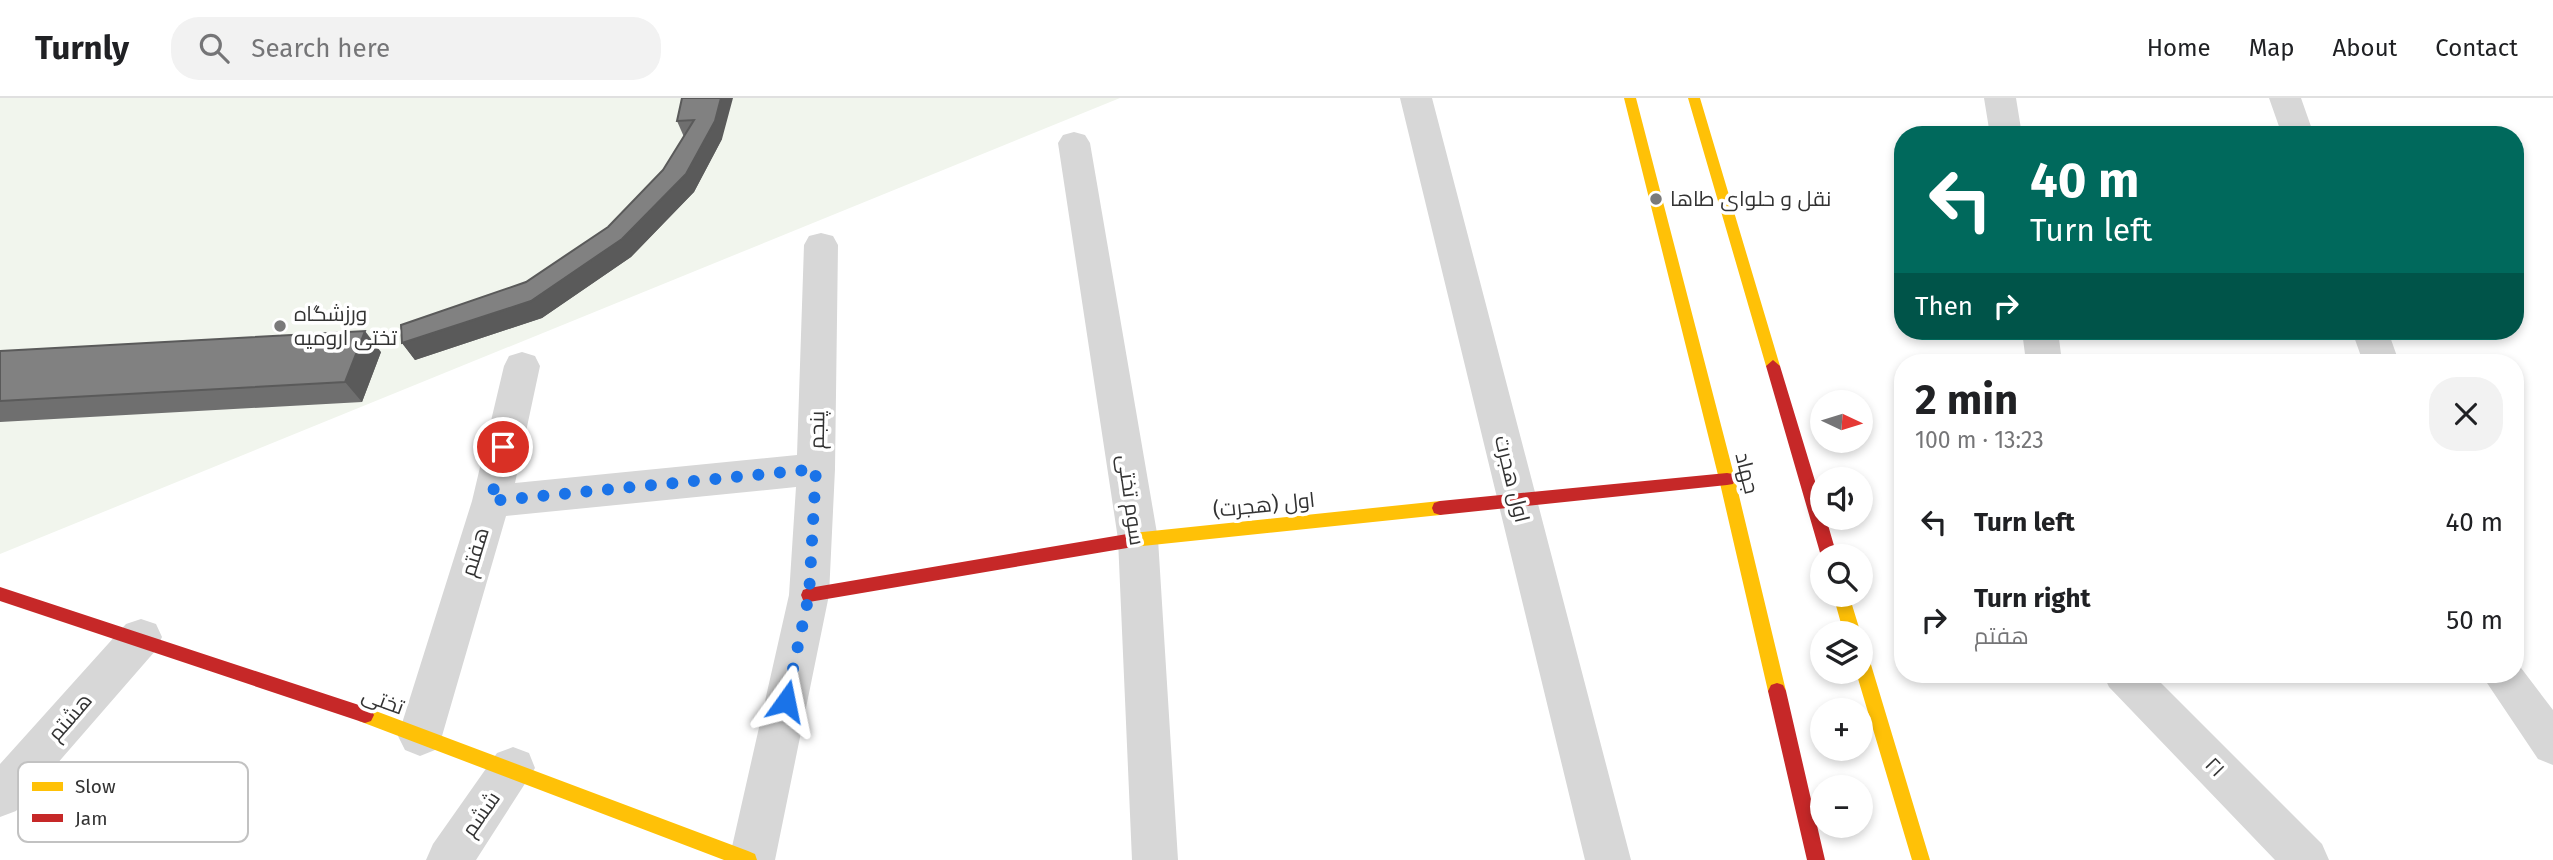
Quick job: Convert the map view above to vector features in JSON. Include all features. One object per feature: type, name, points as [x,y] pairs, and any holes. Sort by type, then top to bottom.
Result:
[{"type":"main road","name":"جهاد","points":[[1630,98],[1727,479],[1816,860]]},
{"type":"main road","points":[[1694,98],[1825,544]]},
{"type":"main road","name":"اول (هجرت)","points":[[809,595],[1138,539],[1727,479]]},
{"type":"main road","name":"تختی","points":[[0,594],[141,637],[513,768],[750,860]]},
{"type":"main road","points":[[1868,684],[1921,860]]},
{"type":"street","name":"اول هجرت","points":[[1416,98],[1608,860]]},
{"type":"street","points":[[2000,98],[2005,126]]},
{"type":"street","points":[[2285,98],[2295,126]]},
{"type":"street","name":"سوم تختی","points":[[1074,143],[1138,539],[1155,860]]},
{"type":"street","name":"پنجم","points":[[750,860],[809,595],[816,469],[821,245]]},
{"type":"street","name":"هفتم","points":[[420,736],[491,501],[522,366]]},
{"type":"street","points":[[491,501],[816,469]]},
{"type":"street","name":"هشتم","points":[[30,762],[141,637]]},
{"type":"street","name":"۲۱","points":[[2133,683],[2306,860]]},
{"type":"street","points":[[2508,683],[2553,745]]},
{"type":"street","name":"ششم","points":[[449,860],[513,768]]},
{"type":"street","name":"هشتم","points":[[0,796],[18,776]]},
{"type":"shaded area","name":"ورزشگاه تختی ارومیه","points":[[0,98],[1120,98],[0,554]]},
{"type":"building","points":[[682,98],[721,98],[715,121],[686,174],[622,239],[531,301],[402,343],[401,325],[526,282],[608,227],[663,170],[694,120],[677,121]]},
{"type":"building","points":[[365,331],[345,382],[0,401],[0,351]]},
{"type":"traffic: slow","points":[[1630,98],[1727,479],[1777,691]]},
{"type":"traffic: slow","points":[[1694,98],[1773,366]]},
{"type":"traffic: slow","points":[[1133,540],[1440,508]]},
{"type":"traffic: slow","points":[[1845,607],[1849,621]]},
{"type":"traffic: slow","points":[[1868,684],[1921,860]]},
{"type":"traffic: slow","points":[[365,715],[748,860]]},
{"type":"traffic: jam","points":[[1773,366],[1825,544]]},
{"type":"traffic: jam","points":[[1440,508],[1727,479]]},
{"type":"traffic: jam","points":[[809,595],[1133,540]]},
{"type":"traffic: jam","points":[[0,594],[365,715]]},
{"type":"traffic: jam","points":[[1777,691],[1816,860]]},
{"type":"place","name":"نقل و حلوای طاها","points":[[1656,199]]},
{"type":"place","name":"ورزشگاه تختی ارومیه","points":[[280,326]]},
{"type":"route","points":[[503,447],[491,501],[816,469],[809,595],[786,701]]}]
